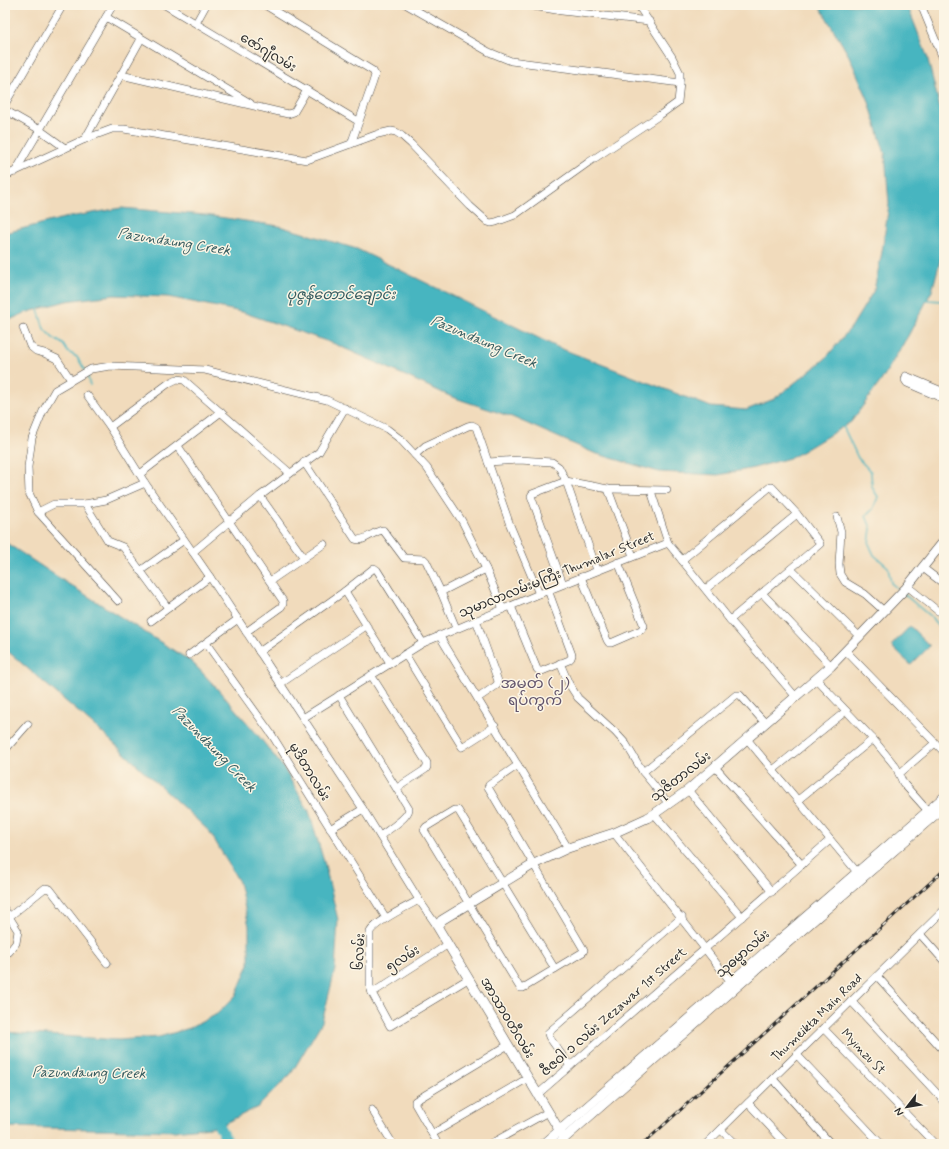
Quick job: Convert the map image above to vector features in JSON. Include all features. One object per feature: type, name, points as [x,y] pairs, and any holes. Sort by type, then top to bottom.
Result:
[{"type":"main road","points":[[907,587],[924,568],[944,541]]},
{"type":"main road","name":"သုဇိတာလမ်း","points":[[439,923],[534,864],[568,848],[614,833],[654,814],[669,804],[715,767],[831,666],[907,587]]},
{"type":"main road","name":"သုဓမ္မာလမ်း","points":[[562,1139],[908,833],[928,811],[944,797]]},
{"type":"main road","name":"သုဓမ္မာလမ်း","points":[[562,1139],[731,982],[857,872],[944,807]]},
{"type":"main road","name":"အာသာဝတီလမ်း","points":[[439,923],[447,945],[538,1094],[562,1139]]},
{"type":"main road","points":[[544,1144],[562,1139]]},
{"type":"street","points":[[5,104],[63,5]]},
{"type":"street","points":[[15,172],[113,5]]},
{"type":"street","name":"ဇော်ဂျီလမ်း","points":[[165,5],[358,121]]},
{"type":"street","points":[[196,23],[206,5]]},
{"type":"street","points":[[265,5],[373,71],[375,75],[373,82],[351,144]]},
{"type":"street","points":[[407,5],[489,52],[511,60],[680,83]]},
{"type":"street","points":[[527,5],[564,8],[649,21]]},
{"type":"street","points":[[5,176],[85,139],[112,129],[124,129],[307,160],[378,134],[396,132],[411,144],[470,206],[488,222],[491,223],[501,221],[520,212],[589,162],[678,102],[680,74],[672,57],[638,5]]},
{"type":"street","points":[[921,5],[944,61]]},
{"type":"street","points":[[106,17],[256,107]]},
{"type":"street","points":[[85,139],[141,39]]},
{"type":"street","points":[[121,75],[292,114],[307,90]]},
{"type":"street","points":[[5,110],[40,130],[65,148]]},
{"type":"street","points":[[23,328],[30,346],[36,351],[57,359],[71,380]]},
{"type":"street","points":[[118,601],[38,512],[29,493],[28,467],[32,438],[43,411],[55,390],[91,369],[112,366],[206,370],[327,400],[387,429],[400,439],[427,468],[462,521],[486,569],[503,609]]},
{"type":"street","points":[[944,392],[906,376],[905,380],[907,383],[944,399]]},
{"type":"street","points":[[110,427],[169,383],[177,379],[184,380],[290,473]]},
{"type":"street","points":[[87,395],[110,427],[145,483],[210,577],[363,809],[419,900],[439,923]]},
{"type":"street","points":[[193,552],[260,496],[322,448],[345,408]]},
{"type":"street","points":[[140,474],[221,412]]},
{"type":"street","points":[[415,455],[425,446],[468,426],[472,425],[476,427],[510,525],[538,594]]},
{"type":"street","points":[[178,446],[283,601],[283,604],[246,632]]},
{"type":"street","points":[[488,462],[519,460],[552,462],[559,466],[566,481],[597,570]]},
{"type":"street","points":[[304,462],[354,539],[362,539],[379,530],[383,530],[404,558],[424,559],[426,561],[456,628]]},
{"type":"street","points":[[563,584],[531,496],[532,494],[566,481],[608,489],[651,491],[667,490]]},
{"type":"street","points":[[38,512],[54,504],[85,504],[106,500],[145,483]]},
{"type":"street","points":[[682,560],[770,487],[772,487],[797,514],[820,544],[730,620]]},
{"type":"street","points":[[608,489],[633,556]]},
{"type":"street","points":[[651,491],[668,542]]},
{"type":"street","points":[[260,496],[304,558]]},
{"type":"street","points":[[85,504],[108,542],[123,547],[168,608]]},
{"type":"street","points":[[706,590],[797,514]]},
{"type":"street","points":[[837,517],[841,532],[839,564],[840,574],[845,582],[866,594],[884,611]]},
{"type":"street","points":[[140,570],[184,540]]},
{"type":"street","name":"သုမာလာလမ်းမကြီး Thumalar Street","points":[[303,718],[423,643],[538,594],[668,542],[730,620],[796,697]]},
{"type":"street","points":[[270,581],[324,544]]},
{"type":"street","points":[[581,577],[609,643],[641,630],[644,626],[618,562]]},
{"type":"street","points":[[259,652],[374,568],[377,570],[423,643]]},
{"type":"street","points":[[924,568],[944,584]]},
{"type":"street","points":[[441,592],[486,569]]},
{"type":"street","points":[[791,569],[860,637]]},
{"type":"street","points":[[151,621],[210,577]]},
{"type":"street","points":[[907,587],[938,611]]},
{"type":"street","points":[[511,606],[539,671],[560,663],[571,658],[572,655],[548,590]]},
{"type":"street","points":[[344,591],[390,663]]},
{"type":"street","points":[[762,593],[831,666]]},
{"type":"street","points":[[189,655],[238,620]]},
{"type":"street","points":[[476,620],[498,681],[497,685],[478,698]]},
{"type":"street","points":[[280,684],[366,626]]},
{"type":"street","points":[[440,635],[568,848]]},
{"type":"street","name":"မုဒိတာလမ်း","points":[[206,643],[272,735],[386,918]]},
{"type":"street","points":[[846,651],[944,752]]},
{"type":"street","points":[[405,654],[462,747],[495,726]]},
{"type":"street","points":[[560,663],[569,684],[578,698],[626,744],[643,772],[669,804]]},
{"type":"street","points":[[371,675],[427,763],[426,769],[398,788]]},
{"type":"street","points":[[816,679],[874,739],[892,763],[903,783],[928,811]]},
{"type":"street","points":[[339,695],[407,804],[409,811],[406,816],[380,836]]},
{"type":"street","points":[[643,772],[736,695],[740,695],[765,723]]},
{"type":"street","points":[[773,770],[846,711]]},
{"type":"street","points":[[5,750],[28,724]]},
{"type":"street","points":[[747,739],[857,872]]},
{"type":"street","points":[[798,800],[874,739]]},
{"type":"street","points":[[899,774],[935,744]]},
{"type":"street","points":[[518,765],[488,785],[488,787],[584,950],[583,952],[555,970],[523,988],[520,988],[424,828],[454,810],[458,810],[555,970]]},
{"type":"street","points":[[715,767],[802,865]]},
{"type":"street","points":[[688,790],[772,892]]},
{"type":"street","points":[[330,829],[363,809]]},
{"type":"street","points":[[654,814],[742,917]]},
{"type":"street","points":[[614,833],[682,917],[731,982]]},
{"type":"street","name":"ဇီဇဝါ ၁ လမ်း Zezawar 1st Street","points":[[538,1094],[830,840]]},
{"type":"street","points":[[5,953],[9,952],[16,943],[18,931],[7,913],[47,888],[50,889],[107,963]]},
{"type":"street","name":"၆လမ်း","points":[[419,900],[386,918],[371,929],[370,932],[370,987],[390,1026],[468,979]]},
{"type":"street","name":"Thumeikta Main Road","points":[[706,1144],[944,910]]},
{"type":"street","points":[[570,1066],[548,1034],[682,917]]},
{"type":"street","points":[[920,934],[944,961]]},
{"type":"street","name":"၅လမ်း","points":[[372,993],[447,945]]},
{"type":"street","points":[[877,976],[944,1051]]},
{"type":"street","points":[[851,1000],[944,1101]]},
{"type":"street","name":"Myinzu St","points":[[824,1028],[935,1144]]},
{"type":"street","points":[[438,1144],[415,1104],[415,1101],[508,1045]]},
{"type":"street","points":[[797,1055],[881,1144]]},
{"type":"street","points":[[432,1134],[528,1078]]},
{"type":"street","points":[[773,1079],[831,1144]]},
{"type":"street","points":[[748,1103],[786,1144]]},
{"type":"street","points":[[372,1110],[393,1144]]},
{"type":"street","points":[[490,1144],[548,1112]]},
{"type":"street","points":[[721,1130],[735,1144]]},
{"type":"water","name":"ပုဇွန်တောင်ချောင်း","points":[[819,5],[907,5],[927,56],[944,124],[944,246],[932,291],[908,336],[881,381],[851,422],[793,457],[754,468],[718,475],[659,472],[594,453],[512,417],[452,397],[335,344],[242,312],[168,297],[114,295],[66,301],[25,313],[5,322],[5,233],[64,218],[121,208],[205,215],[279,226],[357,249],[557,347],[711,407],[746,410],[774,399],[825,359],[852,326],[874,290],[882,252],[889,204],[885,154],[868,99],[849,56]]},
{"type":"water","name":"Pazundaung Creek","points":[[5,542],[192,662],[257,734],[283,767],[309,811],[325,865],[338,920],[335,970],[322,1022],[291,1074],[258,1107],[219,1126],[175,1131],[5,1127],[5,1032],[119,1040],[159,1037],[190,1028],[217,1014],[236,995],[249,964],[249,926],[239,882],[210,832],[98,729],[5,649]]},
{"type":"water","points":[[910,626],[930,646],[911,665],[891,646]]},
{"type":"waterway","points":[[926,300],[944,301]]},
{"type":"waterway","points":[[38,309],[44,329],[53,338],[63,344],[68,352],[77,357],[85,370]]},
{"type":"waterway","points":[[87,375],[90,385]]},
{"type":"waterway","points":[[843,426],[858,458],[871,472],[872,487],[878,497],[873,509],[866,516],[871,528],[869,544],[874,555],[888,567],[891,583],[899,590]]},
{"type":"waterway","points":[[904,594],[932,618],[944,635]]},
{"type":"waterway","points":[[214,1114],[229,1144]]},
{"type":"railway","points":[[643,1144],[944,870]]},
{"type":"district","name":"အမှတ် (၂) ရပ်ကွက်","points":[[535,692]]}]
